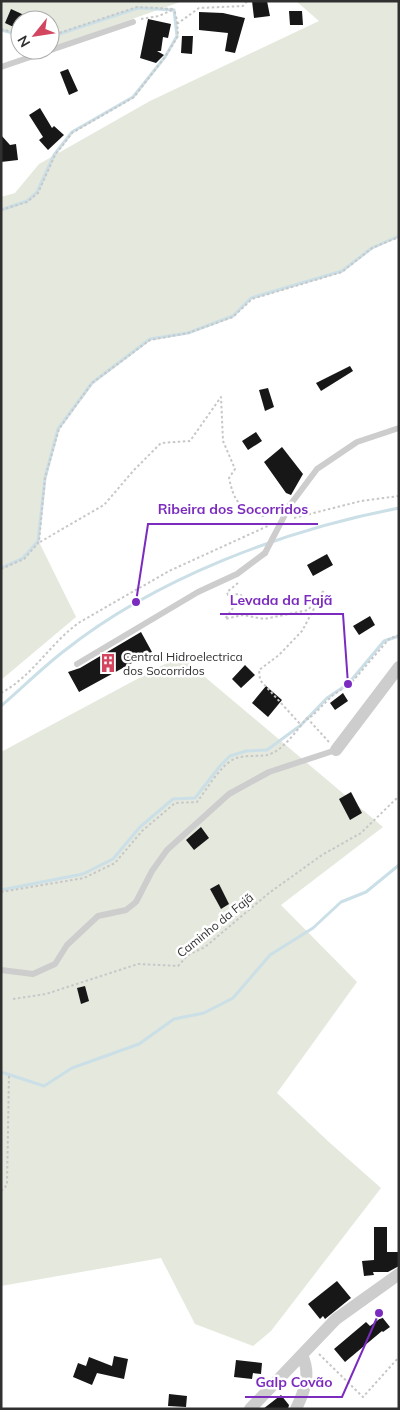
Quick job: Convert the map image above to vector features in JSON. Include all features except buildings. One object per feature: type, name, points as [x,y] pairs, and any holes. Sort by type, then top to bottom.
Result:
[{"type":"street","points":[[336,750],[399,667]]},
{"type":"street","points":[[250,1409],[271,1384],[336,1319],[399,1274]]},
{"type":"street","points":[[296,1409],[305,1390],[306,1350]]},
{"type":"lane","points":[[1,66],[133,22]]},
{"type":"lane","points":[[77,664],[221,580],[237,574],[265,553],[290,505],[317,469],[357,442],[399,428]]},
{"type":"lane","points":[[1,970],[33,974],[54,964],[67,945],[98,916],[126,910],[136,902],[152,871],[167,850],[229,794],[269,772],[336,750]]},
{"type":"path","points":[[177,24],[199,8],[243,6],[247,1]]},
{"type":"path","points":[[60,33],[137,7],[174,9]]},
{"type":"path","points":[[1,210],[27,202],[38,193],[55,155],[72,133],[134,97],[165,57],[178,36],[174,9]]},
{"type":"path","points":[[133,22],[147,17],[159,16],[174,9]]},
{"type":"path","points":[[39,542],[45,478],[59,429],[92,383],[150,340],[188,333],[233,317],[252,299],[342,272],[372,248],[399,237]]},
{"type":"path","points":[[1,569],[24,559],[39,542],[104,505],[134,470],[162,443],[190,441],[221,396],[223,442],[235,469],[229,478],[234,498],[252,512],[263,516],[295,498]]},
{"type":"path","points":[[286,520],[361,501],[399,496]]},
{"type":"path","points":[[1,693],[23,677],[67,631],[80,622],[169,571],[277,523]]},
{"type":"path","points":[[237,574],[239,582],[227,592],[228,595],[240,594],[244,598],[235,605],[225,619],[243,615],[264,619],[308,610],[324,590],[302,631],[279,655],[259,670],[260,680],[301,725]]},
{"type":"path","points":[[1,892],[84,878],[115,864],[142,831],[175,803],[197,802],[232,760],[247,755],[269,754],[285,743],[307,718],[312,716],[332,696],[352,682],[389,639],[399,636]]},
{"type":"path","points":[[307,718],[336,750]]},
{"type":"path","name":"Caminho da Fajã","points":[[13,999],[46,994],[138,964],[178,966],[188,955],[205,947],[269,893],[322,855],[361,833],[399,796]]},
{"type":"path","points":[[1,1191],[7,1185],[9,1074]]},
{"type":"path","points":[[306,1350],[364,1397],[399,1358]]},
{"type":"shaded area","points":[[1,1],[183,1],[60,45],[60,10],[10,10],[10,32],[1,29]]},
{"type":"shaded area","points":[[296,1],[399,1],[399,237],[372,248],[342,272],[252,299],[233,317],[189,333],[150,340],[92,383],[59,429],[45,478],[39,542],[76,617],[1,680],[1,197],[15,193],[39,164],[150,101],[319,21]]},
{"type":"shaded area","points":[[180,656],[383,827],[281,905],[357,982],[277,1093],[381,1188],[271,1331],[253,1346],[195,1324],[161,1258],[1,1286],[1,752]]},
{"type":"waterway","points":[[1,210],[27,201],[37,192],[54,155],[72,132],[133,97],[165,57],[177,36],[174,10],[138,8],[60,34]]},
{"type":"waterway","points":[[1,30],[10,32]]},
{"type":"waterway","points":[[1,568],[23,558],[38,541],[45,478],[58,429],[92,383],[150,339],[188,333],[233,316],[251,298],[342,271],[372,248],[399,236]]},
{"type":"waterway","points":[[1,706],[64,651],[100,625],[180,579],[223,560],[311,529],[399,508]]},
{"type":"waterway","points":[[1,890],[83,874],[113,859],[140,827],[173,799],[195,798],[230,756],[246,751],[267,750],[301,725],[327,698],[348,684],[384,641],[399,636]]},
{"type":"waterway","points":[[1,1072],[44,1086],[72,1068],[139,1044],[174,1019],[204,1013],[233,998],[270,955],[313,928],[341,902],[366,892],[399,865]]},
{"type":"place","name":"Ribeira dos Socorridos","points":[[136,602]]},
{"type":"place","name":"Central Hidroelectrica dos Socorridos","points":[[108,663]]},
{"type":"place","name":"Levada da Fajã","points":[[348,684]]},
{"type":"place","name":"Galp Covão","points":[[379,1313]]}]
